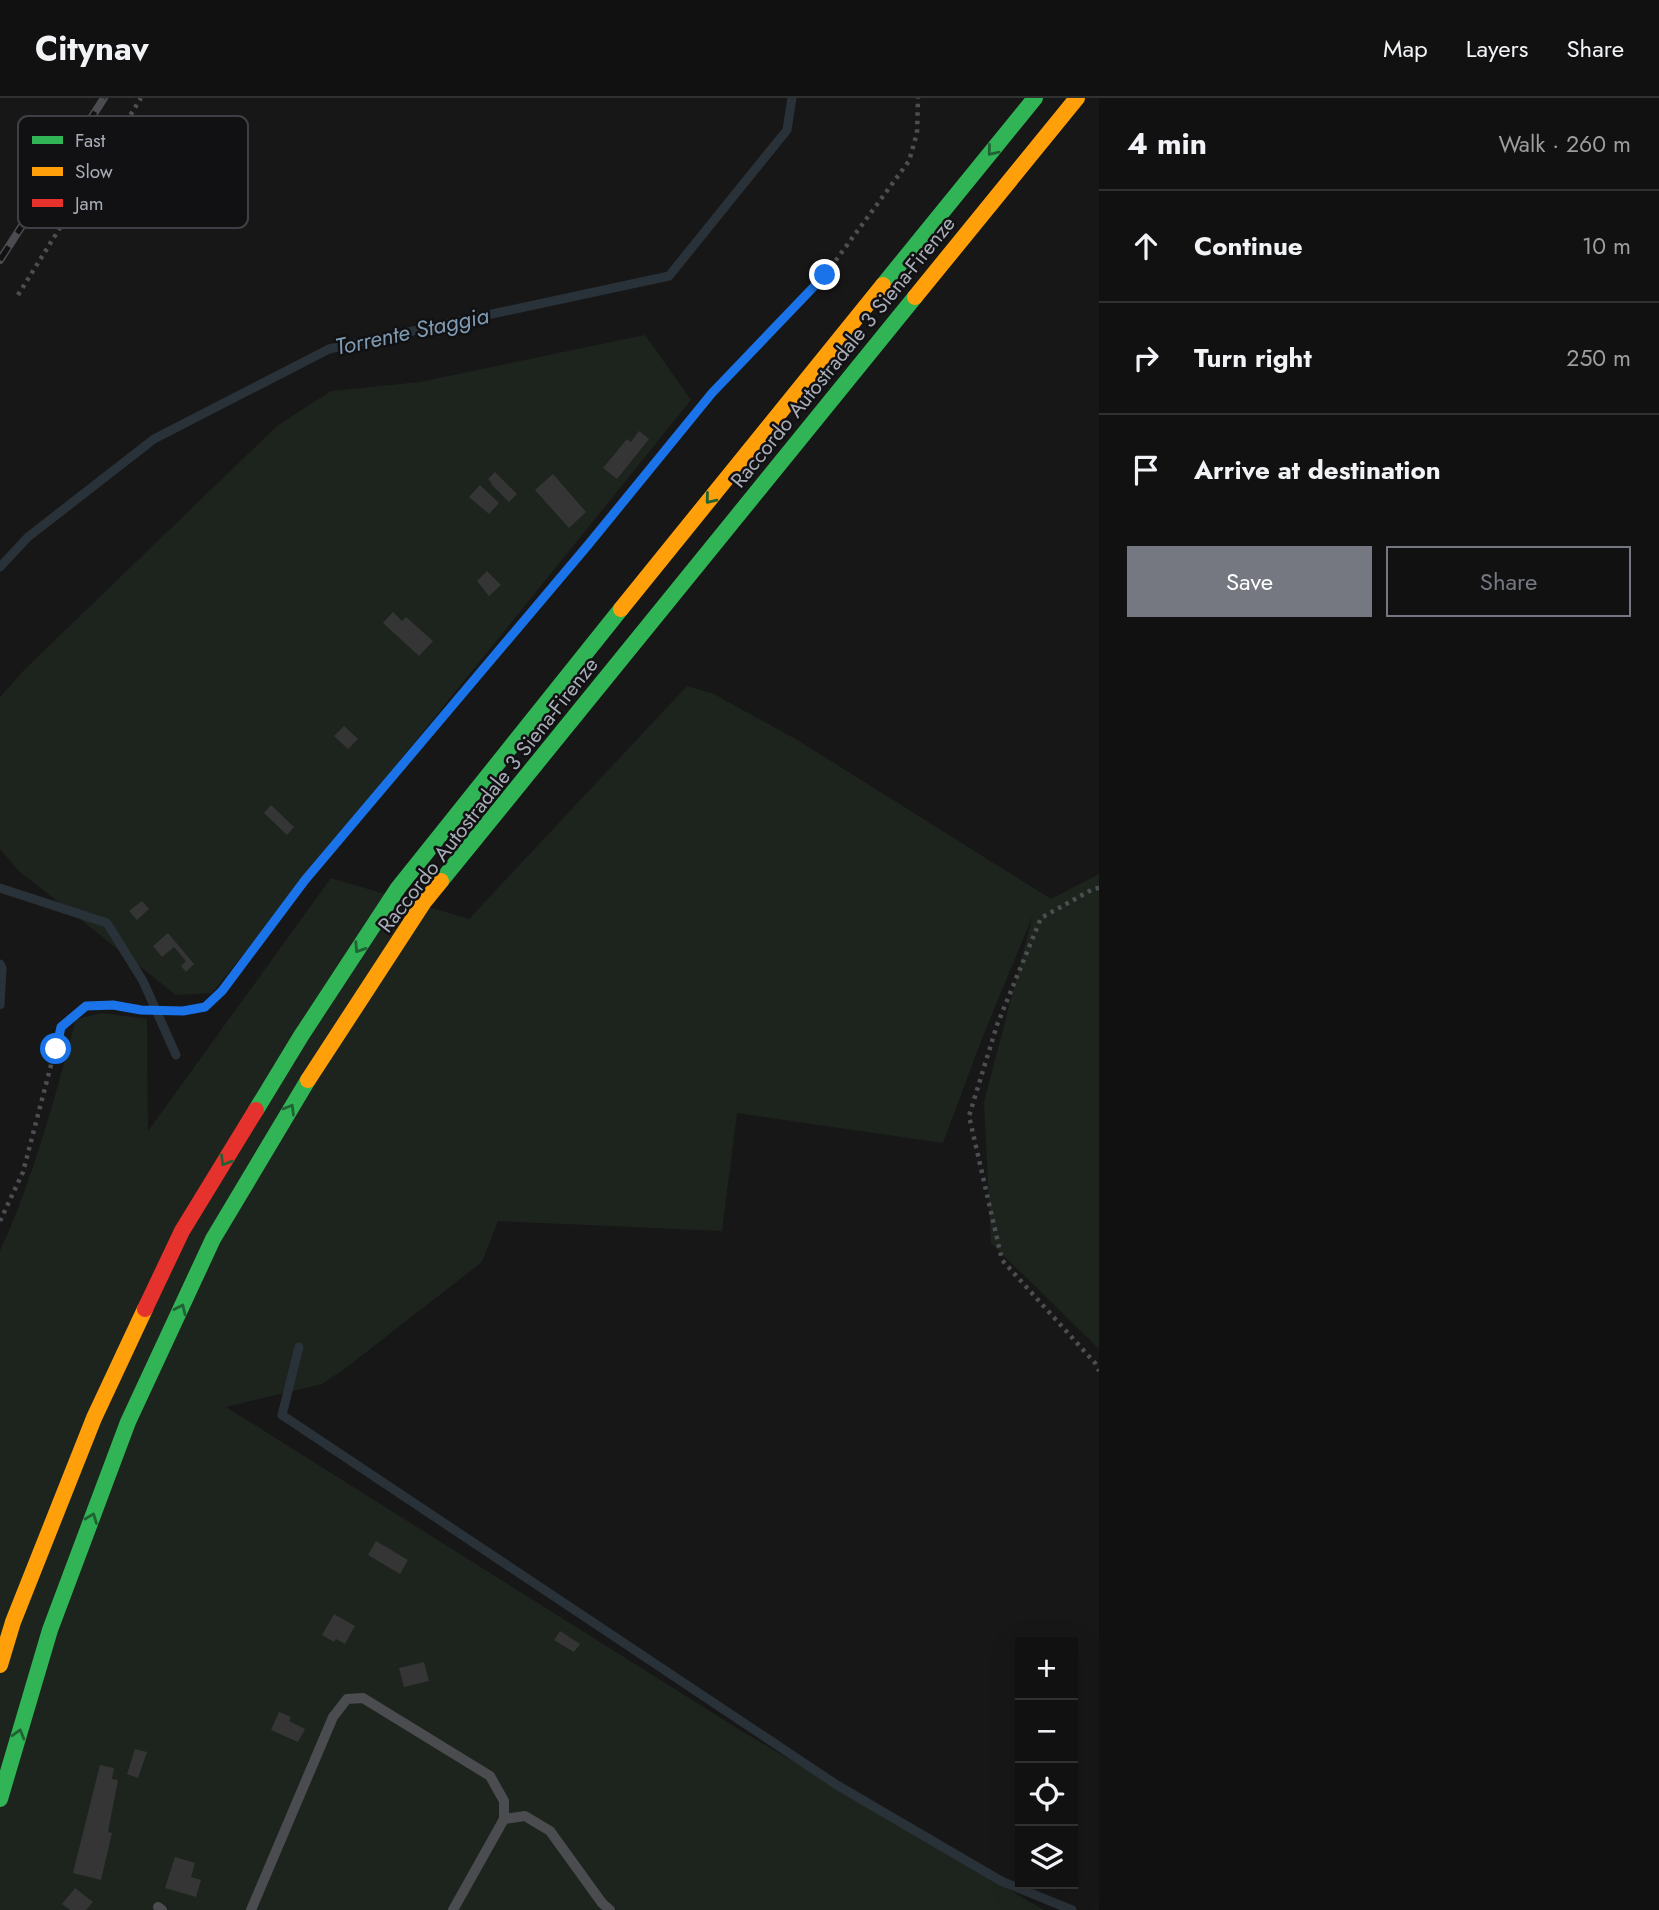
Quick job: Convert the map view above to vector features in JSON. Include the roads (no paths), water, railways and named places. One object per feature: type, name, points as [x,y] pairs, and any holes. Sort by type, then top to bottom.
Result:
[{"type":"highway","name":"Raccordo Autostradale 3 Siena-Firenze","points":[[0,1665],[13,1622],[94,1418],[182,1231],[301,1036],[398,888],[1035,98]]},
{"type":"highway","name":"Raccordo Autostradale 3 Siena-Firenze","points":[[0,1799],[50,1630],[128,1422],[214,1239],[323,1054],[424,902],[1077,98]]},
{"type":"lane","points":[[251,1910],[333,1717],[347,1699],[363,1698],[490,1776],[504,1801],[504,1819],[453,1910]]},
{"type":"lane","points":[[504,1819],[525,1816],[550,1831],[610,1910]]},
{"type":"waterway","name":"Torrente Staggia","points":[[0,567],[28,537],[154,439],[329,349],[669,276],[787,130],[792,98]]},
{"type":"waterway","points":[[0,888],[107,923],[143,981],[176,1055]]},
{"type":"waterway","name":"Torrente Staggia","points":[[0,964],[0,1005]]},
{"type":"waterway","points":[[299,1347],[282,1415],[837,1785],[1001,1881],[1072,1910]]},
{"type":"railway","points":[[92,116],[104,98]]},
{"type":"railway","points":[[0,260],[21,228]]}]
